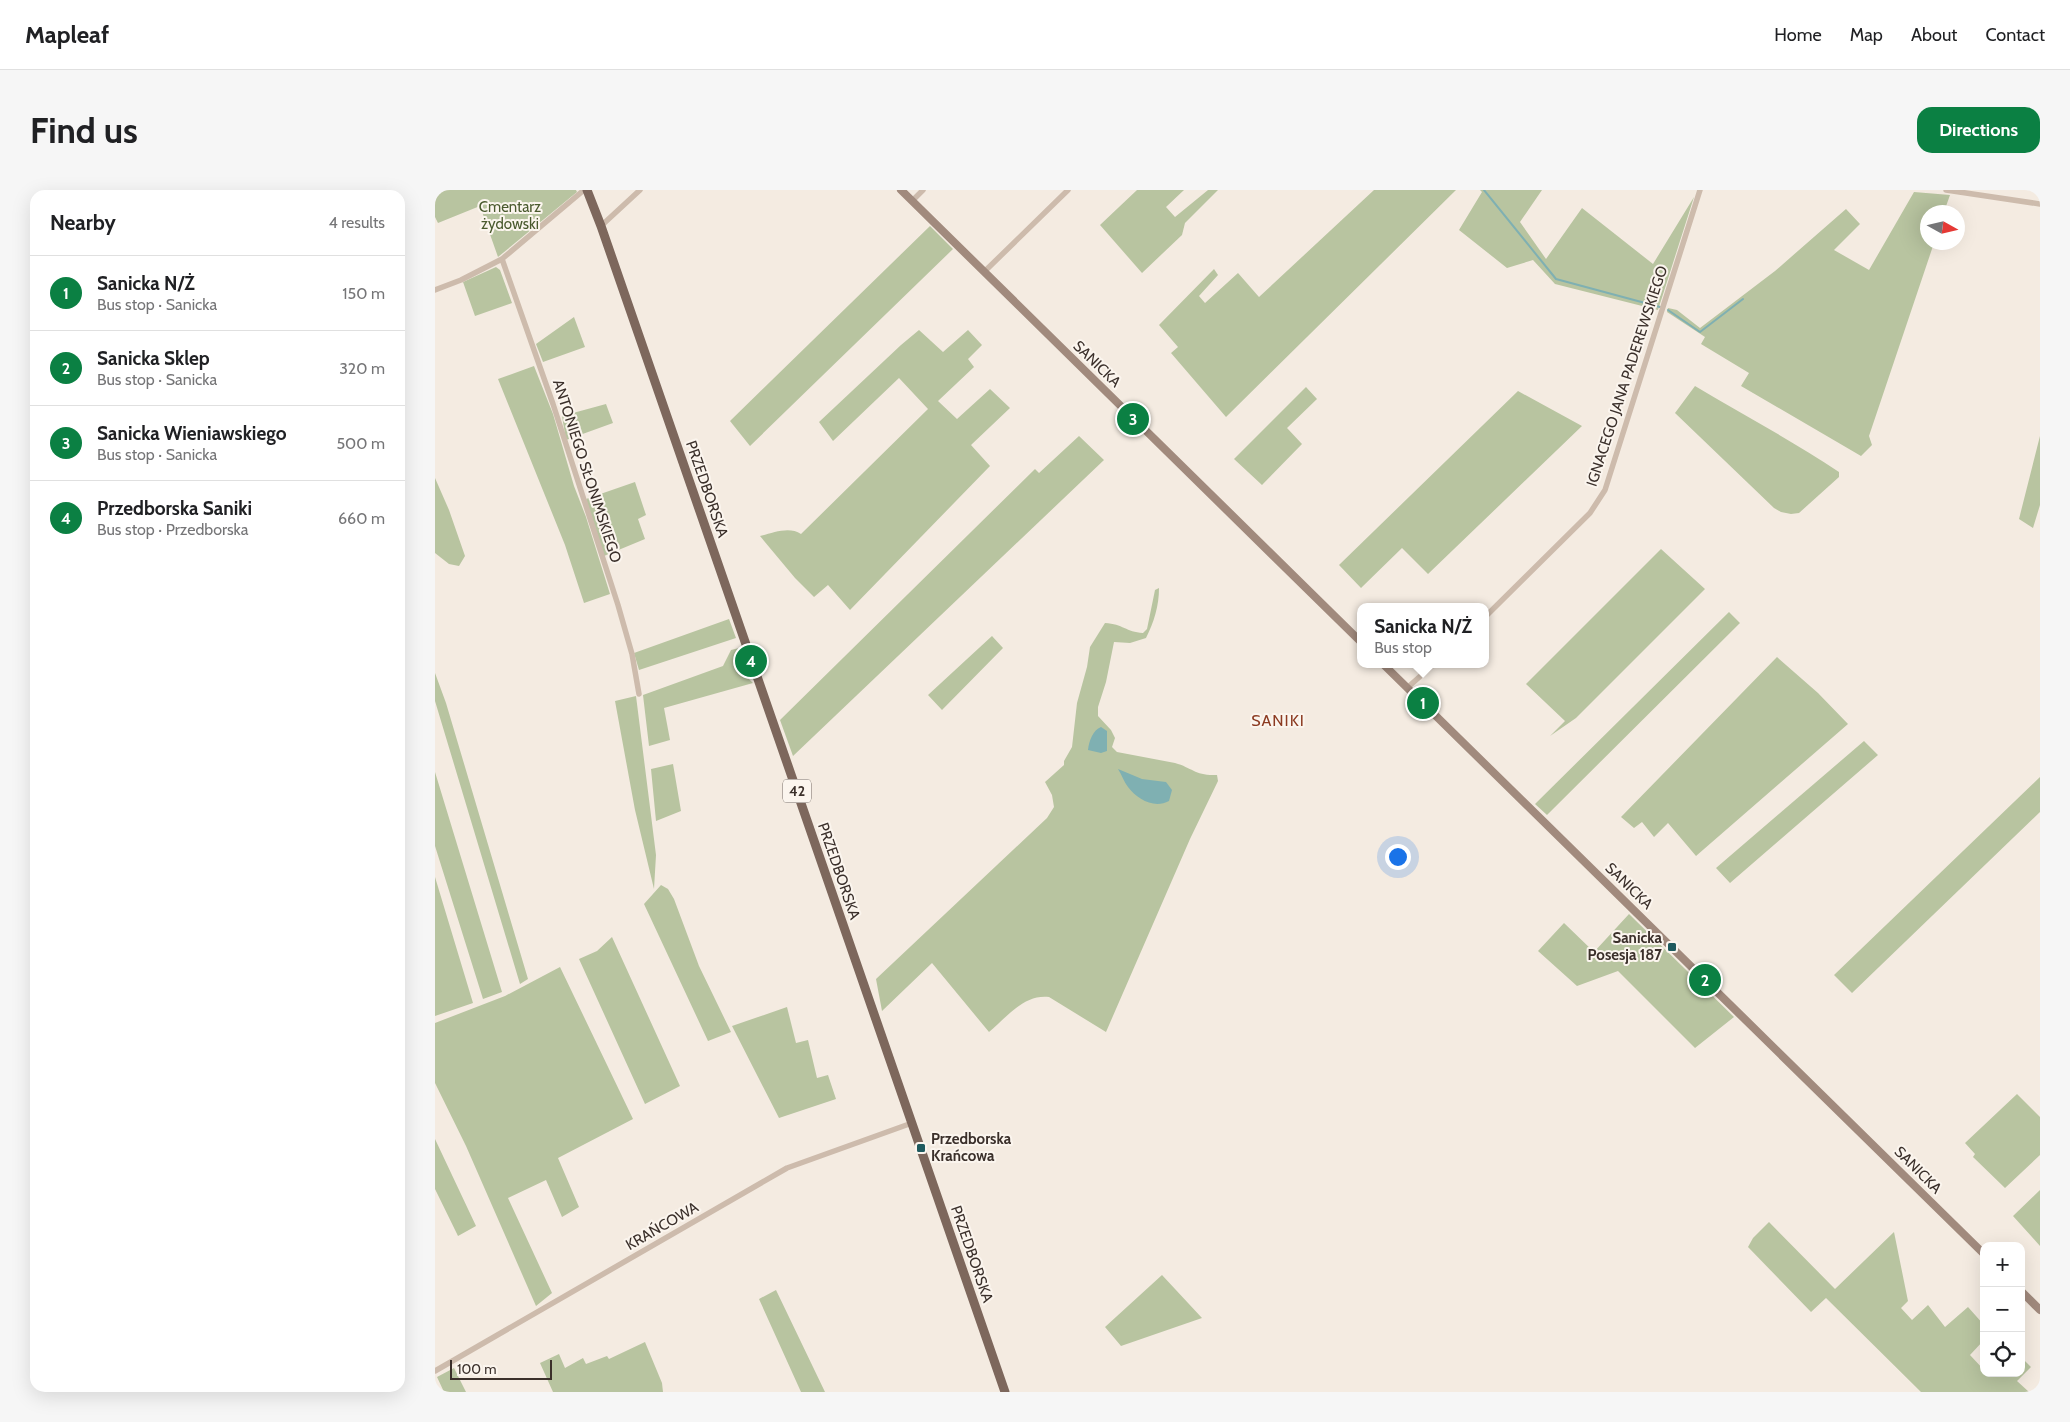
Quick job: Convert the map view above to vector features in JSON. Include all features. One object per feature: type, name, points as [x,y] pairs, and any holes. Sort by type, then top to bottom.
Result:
[{"type":"main road","name":"PRZEDBORSKA","points":[[585,190],[601,226],[1005,1392]]},
{"type":"street","points":[[435,290],[461,280],[502,259],[585,190]]},
{"type":"street","points":[[601,226],[640,190]]},
{"type":"street","name":"SANICKA","points":[[901,190],[1357,638]]},
{"type":"street","points":[[912,201],[923,190]]},
{"type":"street","points":[[984,272],[1068,190]]},
{"type":"street","name":"IGNACEGO JANA PADEREWSKIEGO","points":[[1489,613],[1590,513],[1605,490],[1700,190]]},
{"type":"street","points":[[1946,190],[2040,204]]},
{"type":"street","name":"ANTONIEGO SŁONIMSKIEGO","points":[[502,259],[553,404],[618,605],[632,654],[639,694]]},
{"type":"street","name":"SANICKA","points":[[1387,668],[1980,1250]]},
{"type":"street","points":[[1407,688],[1430,668]]},
{"type":"street","name":"KRAŃCOWA","points":[[435,1371],[787,1168],[912,1123]]},
{"type":"street","points":[[2025,1295],[2040,1310]]},
{"type":"green space","name":"Cmentarz żydowski","points":[[435,190],[576,190],[577,192],[498,257],[480,206],[438,223],[435,217]]},
{"type":"green space","points":[[1137,190],[1184,190],[1166,207],[1175,217],[1208,190],[1218,190],[1185,223],[1182,235],[1142,273],[1100,225]]},
{"type":"green space","points":[[1374,190],[1456,190],[1226,417],[1171,353],[1178,347],[1159,325],[1214,269],[1218,275],[1199,296],[1205,303],[1238,273],[1259,297]]},
{"type":"green space","points":[[1480,190],[1542,190],[1520,222],[1546,259],[1582,208],[1653,264],[1694,197],[1658,310],[1555,284],[1533,260],[1507,268],[1459,230],[1482,192]]},
{"type":"green space","points":[[1914,192],[1950,195],[1946,205],[1920,205],[1920,250],[1932,250],[1869,436],[1872,445],[1861,456],[1741,386],[1749,373],[1701,344],[1705,337],[1667,312],[1668,308],[1677,310],[1700,328],[1775,271],[1846,209],[1860,224],[1834,250],[1869,270]]},
{"type":"green space","points":[[930,226],[953,249],[750,446],[730,421]]},
{"type":"green space","points":[[496,267],[500,270],[512,303],[475,316],[463,282]]},
{"type":"green space","points":[[574,317],[585,347],[543,362],[536,344]]},
{"type":"green space","points":[[919,330],[943,352],[968,330],[982,345],[968,359],[974,367],[938,401],[957,419],[990,389],[1010,408],[971,445],[990,466],[850,610],[828,585],[814,597],[795,578],[760,536],[786,530],[801,534],[928,409],[899,378],[833,441],[819,422]]},
{"type":"green space","points":[[534,366],[553,414],[574,486],[586,517],[610,594],[584,603],[565,545],[498,379]]},
{"type":"green space","points":[[1695,386],[1822,461],[1839,472],[1839,477],[1799,513],[1781,512],[1774,508],[1675,413]]},
{"type":"green space","points":[[1306,387],[1317,399],[1287,428],[1302,444],[1262,485],[1234,459]]},
{"type":"green space","points":[[1518,391],[1582,426],[1428,574],[1402,548],[1361,588],[1339,565]]},
{"type":"green space","points":[[606,404],[613,423],[566,440],[562,416]]},
{"type":"green space","points":[[1079,436],[1104,460],[793,756],[780,720],[1035,469],[1039,473]]},
{"type":"green space","points":[[2040,436],[2040,505],[2033,528],[2019,519]]},
{"type":"green space","points":[[435,478],[449,510],[465,556],[459,566],[449,564],[435,553]]},
{"type":"green space","points":[[635,482],[646,515],[638,519],[645,539],[604,556],[586,499]]},
{"type":"green space","points":[[1661,549],[1705,589],[1576,718],[1550,736],[1565,721],[1526,684]]},
{"type":"green space","points":[[1159,588],[1156,614],[1146,638],[1130,643],[1114,642],[1106,682],[1098,707],[1098,716],[1111,730],[1115,738],[1112,747],[1117,752],[1175,763],[1199,773],[1217,775],[1218,781],[1190,839],[1106,1032],[1049,997],[1040,997],[1032,999],[1016,1008],[989,1032],[932,963],[882,1011],[876,979],[1047,818],[1054,807],[1052,795],[1045,782],[1064,765],[1064,761],[1072,747],[1077,703],[1087,667],[1090,647],[1105,623],[1143,633],[1147,629],[1155,590]]},
{"type":"green space","points":[[1729,612],[1740,623],[1547,815],[1535,804]]},
{"type":"green space","points":[[729,619],[736,638],[639,670],[634,653]]},
{"type":"green space","points":[[992,636],[1003,648],[942,710],[928,695]]},
{"type":"green space","points":[[739,648],[739,663],[753,683],[664,708],[670,740],[649,746],[643,695],[723,666],[731,650]]},
{"type":"green space","points":[[1777,657],[1818,693],[1848,724],[1696,856],[1668,823],[1654,837],[1642,822],[1634,828],[1621,817]]},
{"type":"green space","points":[[435,673],[446,703],[528,979],[520,984],[435,701]]},
{"type":"green space","points":[[636,696],[656,855],[654,889],[635,810],[615,701]]},
{"type":"green space","points":[[1864,741],[1878,755],[1730,883],[1716,868]]},
{"type":"green space","points":[[673,764],[681,811],[656,821],[651,769]]},
{"type":"green space","points":[[435,772],[502,992],[483,999],[435,846]]},
{"type":"green space","points":[[2040,777],[2040,812],[1852,993],[1834,975]]},
{"type":"green space","points":[[435,877],[473,1003],[435,1016]]},
{"type":"green space","points":[[661,885],[668,889],[674,899],[699,966],[731,1032],[708,1041],[644,904]]},
{"type":"green space","points":[[1629,914],[1734,1017],[1695,1048],[1618,971],[1577,986],[1538,951],[1564,923],[1594,952]]},
{"type":"green space","points":[[612,937],[680,1086],[645,1104],[579,959],[597,951]]},
{"type":"green space","points":[[560,967],[633,1119],[558,1158],[579,1207],[562,1217],[546,1180],[508,1198],[552,1293],[536,1306],[466,1146],[435,1083],[435,1023],[505,996]]},
{"type":"green space","points":[[787,1007],[796,1043],[808,1040],[817,1078],[828,1075],[836,1099],[779,1118],[732,1026]]},
{"type":"green space","points":[[2017,1094],[2040,1117],[2040,1155],[2005,1188],[1973,1157],[1975,1154],[1965,1143]]},
{"type":"green space","points":[[435,1139],[476,1226],[458,1236],[435,1189]]},
{"type":"green space","points":[[2040,1190],[2040,1246],[2013,1216]]},
{"type":"green space","points":[[1769,1222],[1835,1289],[1894,1232],[1908,1301],[1901,1308],[1912,1320],[1928,1305],[1945,1327],[1968,1307],[1980,1320],[1980,1344],[1970,1355],[1980,1366],[1980,1377],[2021,1377],[2017,1381],[2029,1392],[1921,1392],[1826,1298],[1811,1312],[1748,1247],[1753,1238]]},
{"type":"green space","points":[[1162,1275],[1202,1318],[1121,1346],[1105,1327]]},
{"type":"green space","points":[[776,1290],[825,1392],[801,1392],[759,1299]]},
{"type":"green space","points":[[645,1342],[662,1383],[663,1392],[553,1392],[540,1363],[559,1354],[565,1368],[583,1358],[586,1364],[607,1356],[609,1359]]},
{"type":"green space","points":[[2025,1361],[2031,1367],[2025,1373]]},
{"type":"green space","points":[[454,1368],[466,1392],[444,1392],[437,1377]]},
{"type":"water","points":[[1101,727],[1107,731],[1107,751],[1101,753],[1088,750],[1092,736]]},
{"type":"water","points":[[1118,769],[1142,779],[1166,782],[1172,790],[1169,801],[1158,804],[1141,799],[1128,787]]},
{"type":"waterway","points":[[1484,190],[1556,279],[1660,307]]},
{"type":"waterway","points":[[1668,310],[1700,332],[1743,299]]},
{"type":"place","name":"Sanicka Wieniawskiego","points":[[1133,419]]},
{"type":"place","name":"Przedborska Saniki","points":[[751,661]]},
{"type":"place","name":"Sanicka N/Ż","points":[[1423,703]]},
{"type":"place","name":"Sanicka Posesja 187","points":[[1672,947]]},
{"type":"place","name":"Sanicka Sklep","points":[[1705,980]]},
{"type":"place","name":"Przedborska Krańcowa","points":[[921,1148]]},
{"type":"district","name":"SANIKI","points":[[1278,720]]}]
